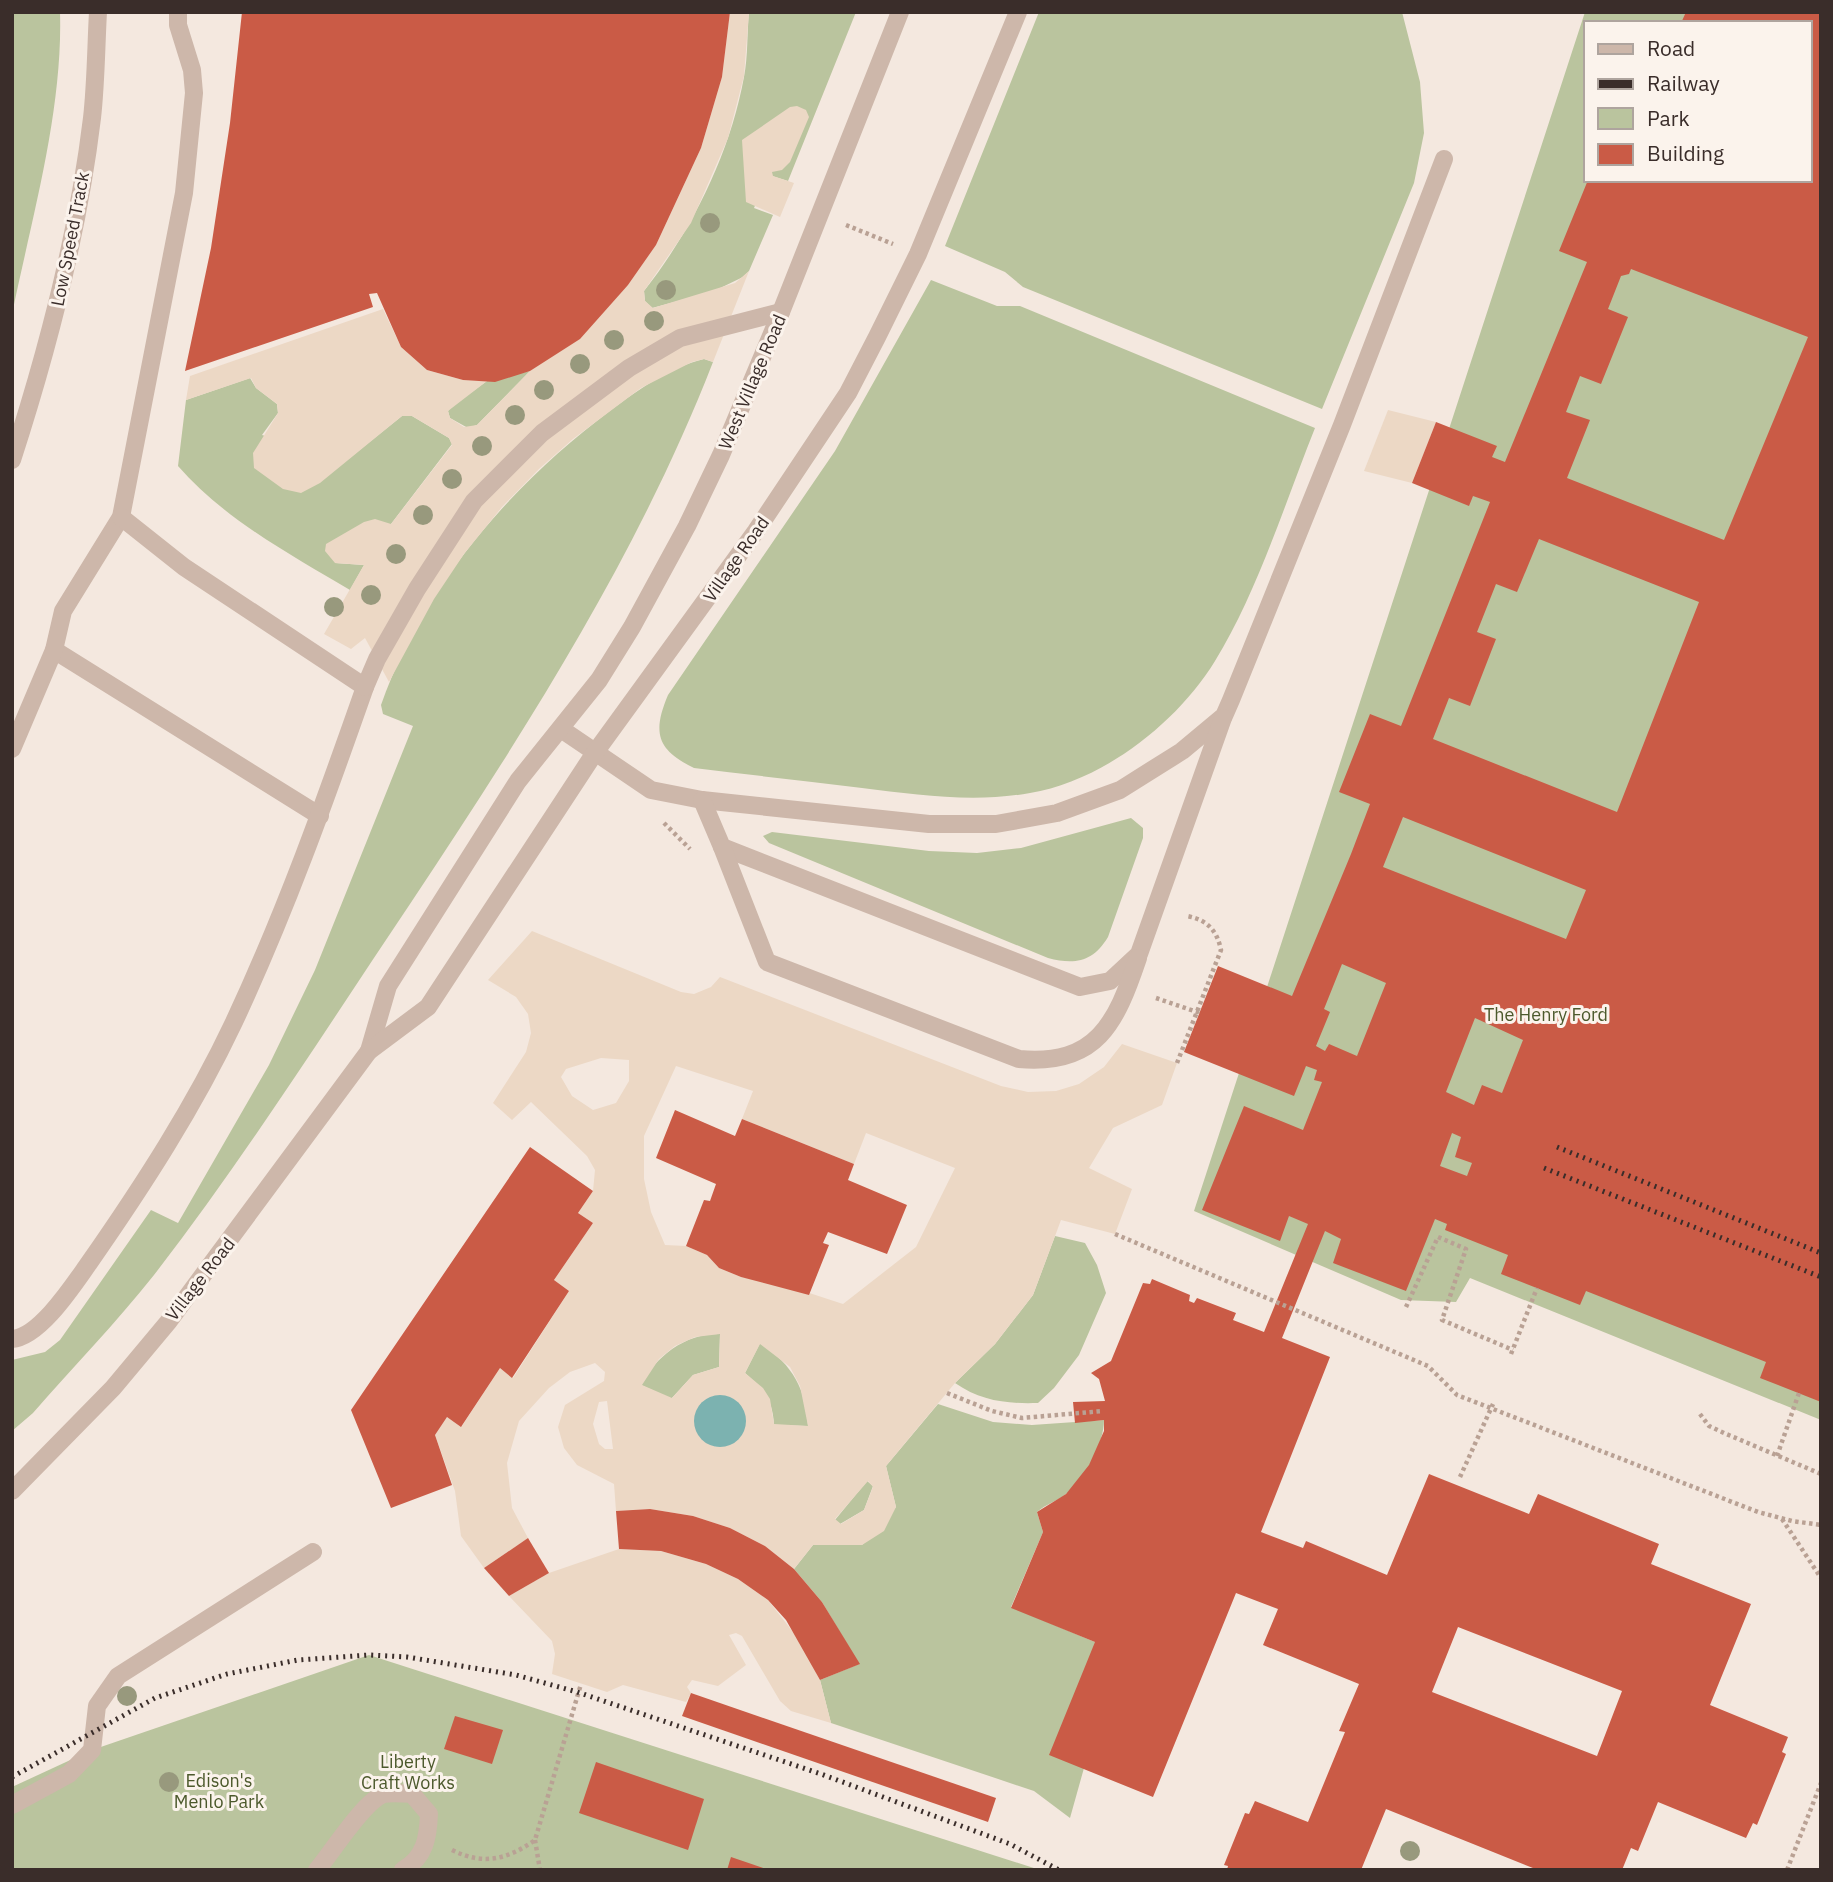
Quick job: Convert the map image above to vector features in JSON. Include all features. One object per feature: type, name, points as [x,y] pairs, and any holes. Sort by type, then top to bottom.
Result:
[{"type":"street","name":"Low Speed Track","points":[[12,460],[47,346],[72,236],[92,118],[98,12]]},
{"type":"street","points":[[12,749],[54,650],[63,611],[121,517],[184,193],[194,93],[192,69],[178,25],[178,12]]},
{"type":"street","name":"West Village Road","points":[[561,729],[599,680],[632,627],[687,526],[781,312],[900,12]]},
{"type":"street","name":"Village Road","points":[[12,1491],[113,1388],[169,1321],[369,1051],[428,1007],[594,754],[705,604],[848,393],[918,254],[1018,12]]},
{"type":"street","points":[[702,800],[767,962],[1019,1059],[1036,1061],[1069,1056],[1098,1040],[1126,992],[1224,716],[1342,425],[1444,159]]},
{"type":"street","points":[[12,1339],[37,1328],[73,1285],[123,1215],[182,1119],[233,1025],[279,922],[377,659],[417,589],[474,501],[542,433],[629,368],[680,338],[781,312]]},
{"type":"street","points":[[121,517],[184,567],[365,687]]},
{"type":"street","points":[[54,650],[320,816]]},
{"type":"street","points":[[561,729],[594,754],[651,790],[702,800],[929,824],[996,824],[1058,813],[1120,790],[1182,751],[1224,716]]},
{"type":"street","name":"Village Road","points":[[369,1051],[388,986],[518,781],[561,729]]},
{"type":"street","points":[[722,846],[1080,987],[1110,981],[1139,954]]},
{"type":"street","points":[[12,1805],[69,1774],[92,1750],[97,1706],[118,1676],[313,1552]]},
{"type":"street","points":[[317,1870],[345,1837],[360,1811],[383,1794],[412,1794],[429,1814],[428,1836],[417,1861],[402,1870]]},
{"type":"path","points":[[843,224],[894,244]]},
{"type":"path","points":[[1177,1062],[1221,950],[1217,933],[1204,922],[1187,916]]},
{"type":"path","points":[[1156,998],[1199,1011]]},
{"type":"path","points":[[1115,1234],[1428,1366],[1457,1395],[1491,1405],[1782,1518],[1821,1525]]},
{"type":"path","points":[[1406,1307],[1438,1237],[1466,1249],[1442,1320],[1512,1352],[1537,1288]]},
{"type":"path","points":[[947,1393],[992,1412],[1022,1418],[1103,1411]]},
{"type":"path","points":[[1777,1456],[1799,1393]]},
{"type":"path","points":[[1460,1477],[1491,1405]]},
{"type":"path","points":[[1700,1414],[1709,1426],[1821,1474]]},
{"type":"path","points":[[1782,1518],[1821,1578]]},
{"type":"path","points":[[540,1870],[535,1840],[581,1684]]},
{"type":"path","points":[[1787,1870],[1821,1783]]},
{"type":"path","points":[[442,1845],[459,1853],[487,1860],[513,1856],[535,1840]]},
{"type":"green space","points":[[12,12],[60,12],[60,49],[45,164],[12,314]]},
{"type":"green space","points":[[749,12],[856,12],[788,181],[772,176],[772,171],[797,106],[754,208],[773,215],[749,271],[743,277],[712,292],[652,308],[645,301],[644,291],[693,217],[707,190],[729,134],[744,77]]},
{"type":"green space","points":[[1039,12],[1402,12],[1420,82],[1424,133],[1414,183],[1322,409],[1023,287],[1005,272],[945,246]]},
{"type":"green space","name":"The Henry Ford","points":[[1585,12],[1821,12],[1821,1420],[1470,1278],[1456,1302],[1401,1300],[1194,1211]]},
{"type":"green space","points":[[931,280],[997,306],[1020,306],[1315,428],[1270,547],[1230,635],[1199,684],[1159,727],[1136,746],[1084,776],[1030,793],[946,797],[694,768],[672,754],[661,739],[660,720],[668,695],[835,451]]},
{"type":"green space","points":[[704,359],[713,362],[650,503],[577,639],[497,771],[286,1090],[188,1230],[110,1328],[33,1413],[12,1431],[12,1360],[45,1352],[60,1340],[151,1210],[178,1223],[269,1065],[315,970],[413,726],[383,714],[381,705],[399,661],[446,579],[505,505],[574,439],[655,380]]},
{"type":"green space","points":[[530,371],[477,425],[468,428],[450,418],[448,411],[452,406],[487,381]]},
{"type":"green space","points":[[250,378],[256,388],[277,404],[278,413],[262,435],[347,460],[402,416],[412,416],[449,438],[452,444],[391,524],[335,563],[364,565],[350,590],[237,519],[216,503],[178,466],[186,400]]},
{"type":"green space","points":[[1131,818],[1143,828],[1143,838],[1108,937],[1096,952],[1075,961],[1048,958],[769,843],[763,836],[772,832],[929,851],[977,853],[1021,848]]},
{"type":"green space","points":[[1055,1236],[1085,1243],[1097,1265],[1106,1293],[1079,1355],[1054,1388],[1038,1403],[995,1400],[975,1394],[955,1383],[995,1344],[1033,1295]]},
{"type":"green space","points":[[720,1334],[719,1367],[693,1375],[671,1399],[641,1385],[647,1374],[673,1348],[695,1337]]},
{"type":"green space","points":[[760,1343],[781,1360],[795,1378],[804,1400],[808,1426],[774,1425],[772,1409],[766,1396],[745,1373]]},
{"type":"green space","points":[[938,1404],[993,1422],[1032,1425],[1104,1420],[1097,1450],[1080,1480],[1066,1494],[1037,1512],[1043,1532],[1011,1607],[1095,1642],[1084,1768],[1070,1818],[1034,1791],[831,1723],[820,1680],[859,1664],[822,1602],[794,1569],[813,1545],[862,1545],[896,1507],[886,1466]]},
{"type":"green space","points":[[867,1481],[873,1486],[864,1510],[840,1524],[835,1520]]},
{"type":"green space","name":"Liberty Craft Works","points":[[369,1655],[1040,1870],[12,1870],[12,1787],[92,1750]]},
{"type":"shaded area","points":[[730,12],[749,12],[744,76],[728,138],[691,223],[644,291],[645,301],[653,308],[735,283],[749,271],[713,362],[704,359],[692,362],[641,388],[573,439],[539,469],[502,507],[464,554],[434,599],[389,682],[365,638],[351,649],[324,634],[364,565],[335,563],[325,551],[326,544],[364,522],[375,519],[391,524],[452,445],[449,438],[412,416],[402,416],[320,483],[301,493],[283,489],[254,468],[253,453],[278,413],[277,404],[256,388],[251,378],[186,400],[190,376],[383,309],[401,347],[427,370],[463,380],[487,381],[448,411],[450,418],[464,427],[477,425],[530,371],[628,285],[656,245],[701,148],[722,77]]},
{"type":"shaded area","points":[[797,106],[806,110],[809,117],[790,162],[782,170],[772,172],[773,176],[794,183],[780,217],[746,202],[742,140],[790,107]]},
{"type":"shaded area","points":[[1388,410],[1436,422],[1412,483],[1364,471]]},
{"type":"shaded area","points":[[532,931],[681,992],[694,994],[711,987],[720,977],[1001,1086],[1028,1092],[1056,1091],[1079,1084],[1104,1067],[1122,1044],[1177,1063],[1162,1105],[1113,1128],[1089,1168],[1132,1189],[1115,1234],[1061,1220],[1033,1295],[995,1344],[955,1383],[886,1466],[896,1507],[884,1531],[862,1545],[813,1545],[794,1569],[765,1546],[730,1528],[693,1516],[650,1509],[616,1511],[614,1484],[577,1465],[564,1448],[558,1427],[565,1405],[604,1381],[605,1372],[595,1363],[570,1372],[549,1388],[519,1421],[507,1463],[512,1508],[528,1538],[484,1568],[461,1536],[455,1491],[435,1435],[447,1417],[462,1426],[500,1368],[513,1378],[569,1291],[554,1280],[593,1223],[578,1213],[593,1191],[595,1170],[587,1156],[531,1102],[512,1120],[493,1103],[526,1052],[531,1033],[528,1014],[516,997],[488,980]],"holes":[[[601,1058],[629,1060],[629,1081],[616,1103],[593,1110],[572,1096],[561,1077],[566,1069]],[[676,1066],[753,1091],[742,1119],[854,1164],[866,1133],[955,1168],[916,1247],[843,1304],[791,1287],[741,1277],[719,1268],[707,1255],[686,1246],[665,1245],[651,1212],[644,1179],[644,1136]],[[720,1334],[719,1367],[693,1375],[672,1398],[642,1385],[659,1359],[675,1346],[695,1337]],[[760,1344],[790,1367],[800,1386],[808,1426],[774,1424],[770,1399],[763,1388],[745,1373]],[[713,1396],[725,1396],[736,1401],[716,1447],[705,1441],[695,1420],[702,1403]],[[607,1401],[613,1449],[605,1449],[599,1444],[593,1424],[599,1402]],[[868,1481],[873,1487],[864,1510],[841,1524],[835,1519]]]},
{"type":"shaded area","points":[[619,1549],[661,1551],[706,1564],[738,1579],[768,1600],[800,1641],[820,1680],[831,1723],[791,1711],[780,1701],[742,1636],[736,1633],[729,1635],[746,1665],[718,1686],[692,1680],[687,1687],[691,1693],[686,1702],[623,1685],[607,1692],[552,1674],[555,1654],[552,1641],[509,1596],[549,1573]]},
{"type":"water","points":[[720,1395],[730,1397],[738,1403],[744,1411],[744,1431],[738,1439],[730,1445],[720,1447],[710,1445],[702,1439],[696,1431],[694,1421],[696,1411],[702,1403],[710,1397]]},
{"type":"building","points":[[242,12],[730,12],[722,77],[701,148],[656,245],[628,285],[580,339],[530,371],[495,382],[463,380],[427,370],[401,347],[377,293],[369,294],[373,307],[185,371],[211,248],[230,123]]},
{"type":"building","name":"The Henry Ford","points":[[1686,12],[1821,12],[1821,1402],[1760,1378],[1766,1362],[1586,1291],[1580,1305],[1501,1274],[1508,1255],[1445,1230],[1447,1224],[1435,1219],[1406,1291],[1333,1263],[1341,1239],[1325,1231],[1282,1338],[1330,1357],[1261,1532],[1303,1548],[1306,1541],[1387,1575],[1429,1474],[1529,1514],[1538,1494],[1659,1544],[1651,1564],[1751,1604],[1710,1705],[1788,1737],[1782,1752],[1786,1754],[1757,1825],[1753,1823],[1746,1838],[1658,1802],[1638,1851],[1631,1848],[1622,1870],[1538,1870],[1386,1809],[1361,1870],[1227,1870],[1228,1866],[1224,1865],[1245,1813],[1249,1814],[1255,1801],[1308,1822],[1345,1732],[1339,1731],[1359,1684],[1263,1645],[1278,1609],[1236,1593],[1153,1797],[1049,1755],[1095,1642],[1011,1608],[1043,1532],[1037,1512],[1066,1494],[1089,1465],[1104,1431],[1104,1420],[1075,1423],[1073,1402],[1105,1401],[1099,1379],[1091,1373],[1111,1361],[1143,1283],[1150,1284],[1152,1279],[1190,1295],[1189,1301],[1194,1303],[1197,1298],[1236,1313],[1233,1320],[1264,1332],[1308,1224],[1289,1216],[1280,1241],[1202,1210],[1244,1106],[1303,1130],[1322,1082],[1314,1080],[1317,1070],[1306,1066],[1294,1096],[1184,1052],[1218,966],[1292,996],[1370,804],[1339,792],[1370,714],[1401,726],[1490,502],[1473,496],[1469,506],[1412,483],[1436,422],[1497,446],[1492,457],[1505,462],[1587,262],[1559,251],[1587,182],[1812,182],[1812,21],[1682,21]],"holes":[[[1631,269],[1808,337],[1724,540],[1567,478],[1590,420],[1566,412],[1580,376],[1601,384],[1628,317],[1608,309],[1621,276],[1629,274]],[[1539,539],[1699,602],[1617,812],[1433,739],[1449,698],[1470,706],[1496,639],[1477,632],[1496,584],[1517,592]],[[1403,817],[1586,890],[1566,939],[1383,867]],[[1342,964],[1386,983],[1357,1056],[1329,1044],[1325,1051],[1316,1046],[1330,1012],[1324,1009]],[[1475,1018],[1523,1040],[1502,1093],[1482,1085],[1474,1105],[1446,1092]],[[1452,1133],[1461,1137],[1455,1157],[1472,1163],[1467,1176],[1440,1166]],[[1458,1627],[1622,1691],[1597,1756],[1432,1692]]]},
{"type":"building","points":[[675,1110],[735,1136],[742,1119],[854,1164],[848,1180],[907,1205],[887,1254],[828,1232],[823,1243],[829,1245],[809,1295],[741,1277],[719,1268],[707,1255],[686,1246],[704,1200],[710,1201],[716,1184],[656,1158]]},
{"type":"building","points":[[530,1147],[593,1191],[578,1213],[593,1223],[554,1280],[569,1291],[512,1378],[500,1368],[461,1427],[447,1417],[435,1435],[452,1485],[391,1508],[351,1410]]},
{"type":"building","points":[[650,1509],[693,1516],[730,1528],[765,1546],[794,1569],[822,1602],[860,1664],[820,1680],[786,1620],[768,1600],[738,1579],[706,1564],[661,1551],[619,1549],[616,1511]]},
{"type":"building","points":[[528,1538],[549,1573],[509,1596],[484,1568]]},
{"type":"building","points":[[691,1693],[996,1798],[988,1822],[682,1716]]},
{"type":"building","points":[[455,1716],[503,1730],[492,1764],[444,1749]]},
{"type":"building","points":[[596,1762],[704,1799],[688,1850],[579,1813]]},
{"type":"building","points":[[731,1857],[766,1869],[766,1870],[727,1870]]},
{"type":"railway","points":[[1557,1147],[1821,1253]]},
{"type":"railway","points":[[1544,1168],[1821,1277]]},
{"type":"railway","points":[[12,1777],[155,1698],[227,1674],[298,1660],[369,1655],[407,1657],[516,1675],[577,1692],[821,1774],[1010,1844],[1059,1870]]},
{"type":"park label","name":"Edison's Menlo Park","points":[[219,1790]]}]
